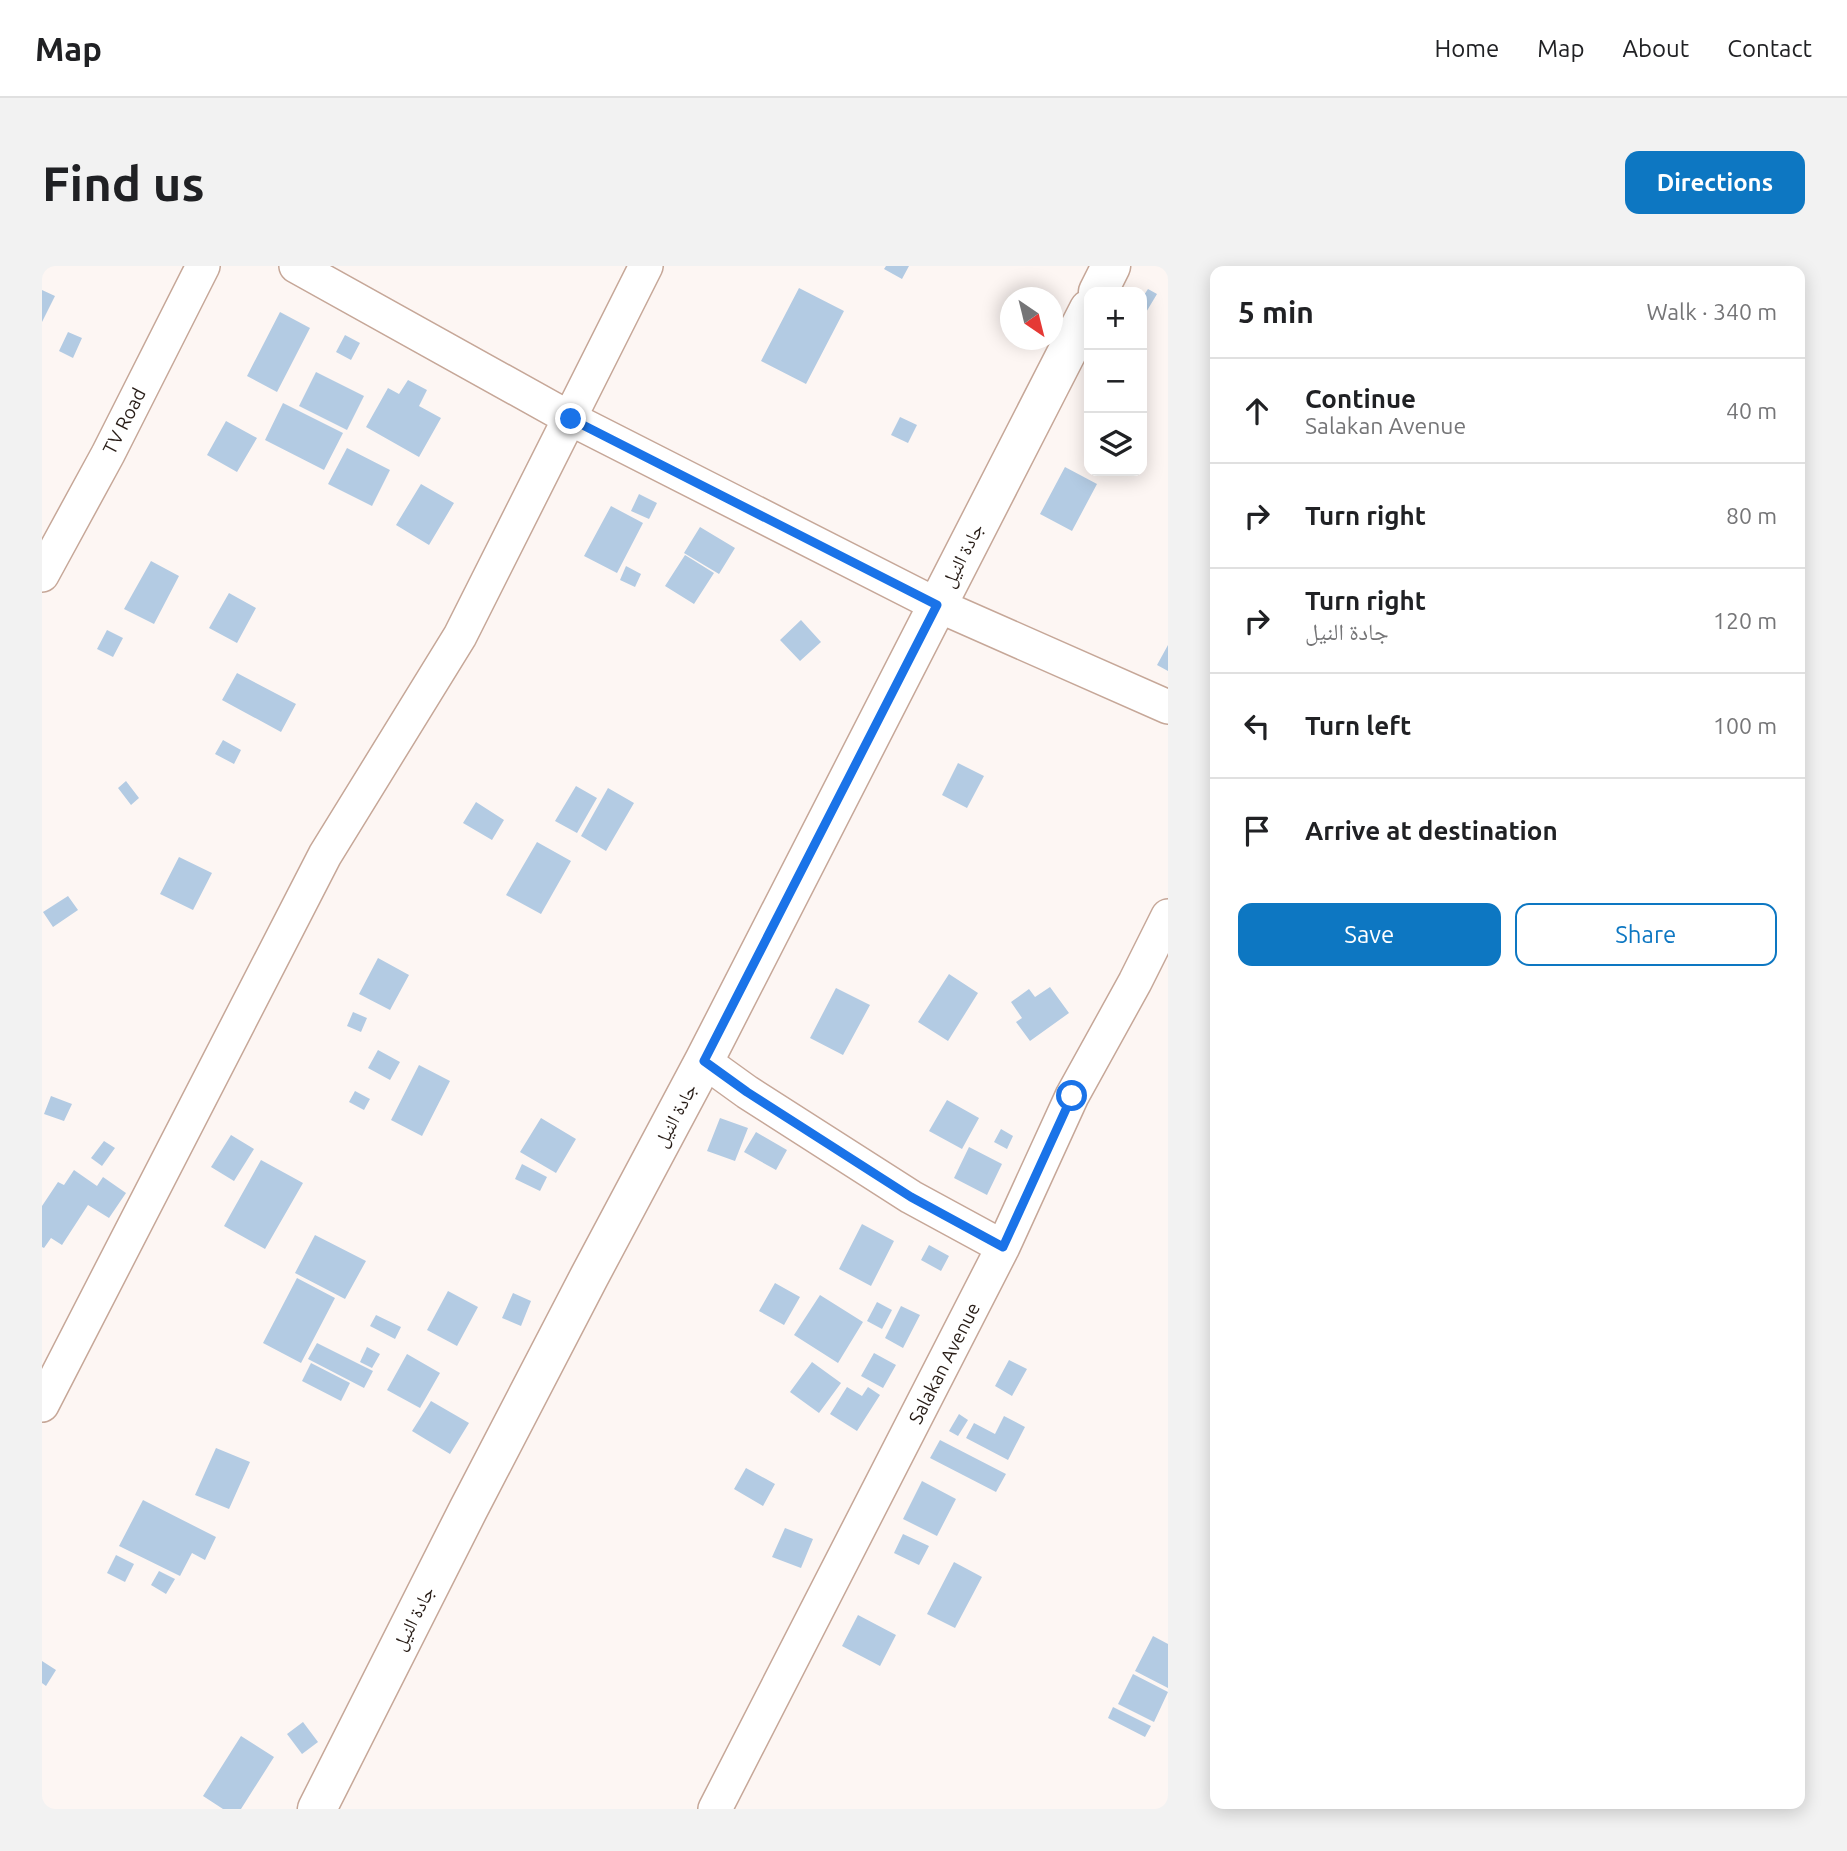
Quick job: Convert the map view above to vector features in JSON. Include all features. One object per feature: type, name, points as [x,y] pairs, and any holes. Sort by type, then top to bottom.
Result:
[{"type":"street","name":"TV Road","points":[[42,575],[108,454],[203,266]]},
{"type":"street","points":[[296,266],[571,419],[937,605],[1168,707]]},
{"type":"street","points":[[42,1405],[325,855],[460,636],[646,266]]},
{"type":"street","points":[[1100,287],[1111,266]]},
{"type":"street","name":"جادة النيل","points":[[317,1809],[1084,319]]},
{"type":"street","name":"Salakan Avenue","points":[[715,1809],[1003,1247],[1072,1096],[1168,916]]},
{"type":"street","points":[[704,1061],[747,1092],[911,1197],[1003,1247]]},
{"type":"building","points":[[886,266],[909,266],[902,279],[884,269]]},
{"type":"building","points":[[799,288],[844,311],[806,384],[761,361]]},
{"type":"building","points":[[42,290],[55,296],[42,322]]},
{"type":"building","points":[[1147,290],[1157,294],[1147,311]]},
{"type":"building","points":[[280,312],[310,328],[277,392],[247,376]]},
{"type":"building","points":[[68,332],[82,338],[73,358],[59,351]]},
{"type":"building","points":[[345,335],[360,343],[351,360],[336,352]]},
{"type":"building","points":[[316,372],[364,396],[347,430],[299,406]]},
{"type":"building","points":[[408,380],[427,390],[419,406],[441,418],[419,457],[366,427],[388,388],[399,394]]},
{"type":"building","points":[[283,403],[343,433],[324,470],[265,440]]},
{"type":"building","points":[[900,417],[917,425],[908,443],[891,435]]},
{"type":"building","points":[[226,421],[257,438],[237,472],[207,455]]},
{"type":"building","points":[[347,448],[390,470],[372,506],[328,484]]},
{"type":"building","points":[[1065,467],[1097,484],[1072,531],[1040,514]]},
{"type":"building","points":[[421,484],[454,503],[429,545],[396,525]]},
{"type":"building","points":[[639,494],[657,503],[649,519],[631,511]]},
{"type":"building","points":[[611,506],[643,523],[617,573],[584,556]]},
{"type":"building","points":[[700,527],[735,548],[719,574],[684,553]]},
{"type":"building","points":[[685,555],[714,573],[694,604],[665,586]]},
{"type":"building","points":[[151,561],[179,576],[154,624],[124,609]]},
{"type":"building","points":[[626,566],[641,574],[635,587],[620,580]]},
{"type":"building","points":[[229,593],[256,608],[237,643],[209,628]]},
{"type":"building","points":[[801,620],[821,642],[800,661],[780,640]]},
{"type":"building","points":[[107,630],[123,638],[113,657],[97,649]]},
{"type":"building","points":[[1168,645],[1168,671],[1157,665]]},
{"type":"building","points":[[237,673],[296,704],[281,732],[222,700]]},
{"type":"building","points":[[223,740],[241,750],[234,764],[215,754]]},
{"type":"building","points":[[958,763],[984,776],[967,808],[942,795]]},
{"type":"building","points":[[126,781],[139,798],[131,805],[118,788]]},
{"type":"building","points":[[576,786],[597,798],[577,833],[555,821]]},
{"type":"building","points":[[608,788],[634,803],[606,851],[581,836]]},
{"type":"building","points":[[476,802],[504,820],[492,840],[463,823]]},
{"type":"building","points":[[537,842],[571,861],[541,914],[506,895]]},
{"type":"building","points":[[179,857],[212,873],[193,910],[160,894]]},
{"type":"building","points":[[68,896],[78,910],[53,927],[43,912]]},
{"type":"building","points":[[378,958],[409,975],[390,1010],[359,994]]},
{"type":"building","points":[[949,974],[978,993],[948,1041],[918,1022]]},
{"type":"building","points":[[1050,987],[1069,1013],[1030,1041],[1016,1022],[1022,1018],[1011,1002],[1029,989],[1035,997]]},
{"type":"building","points":[[836,988],[870,1005],[843,1055],[810,1038]]},
{"type":"building","points":[[353,1012],[367,1018],[361,1032],[347,1026]]},
{"type":"building","points":[[378,1050],[400,1062],[390,1080],[368,1068]]},
{"type":"building","points":[[419,1065],[450,1081],[422,1136],[391,1120]]},
{"type":"building","points":[[355,1091],[370,1099],[364,1110],[349,1102]]},
{"type":"building","points":[[51,1096],[72,1104],[64,1121],[44,1114]]},
{"type":"building","points":[[947,1100],[979,1118],[962,1149],[929,1131]]},
{"type":"building","points":[[541,1118],[576,1139],[556,1173],[520,1152]]},
{"type":"building","points":[[720,1118],[748,1128],[735,1161],[707,1151]]},
{"type":"building","points":[[1001,1129],[1013,1136],[1007,1149],[994,1142]]},
{"type":"building","points":[[756,1132],[787,1150],[776,1170],[744,1152]]},
{"type":"building","points":[[231,1135],[254,1149],[234,1181],[211,1167]]},
{"type":"building","points":[[104,1141],[115,1148],[102,1166],[91,1158]]},
{"type":"building","points":[[969,1147],[1002,1164],[987,1195],[954,1178]]},
{"type":"building","points":[[261,1160],[303,1183],[265,1249],[224,1226]]},
{"type":"building","points":[[522,1164],[547,1177],[540,1191],[515,1179]]},
{"type":"building","points":[[74,1170],[97,1186],[103,1177],[126,1193],[109,1218],[88,1205],[62,1245],[51,1238],[44,1248],[42,1206],[58,1182],[64,1185]]},
{"type":"building","points":[[862,1224],[894,1241],[871,1286],[839,1269]]},
{"type":"building","points":[[315,1235],[366,1261],[345,1299],[295,1273]]},
{"type":"building","points":[[929,1245],[949,1256],[941,1271],[921,1260]]},
{"type":"building","points":[[297,1278],[335,1298],[301,1363],[263,1343]]},
{"type":"building","points":[[775,1283],[800,1297],[784,1325],[759,1311]]},
{"type":"building","points":[[448,1291],[478,1307],[457,1346],[427,1330]]},
{"type":"building","points":[[513,1293],[531,1301],[521,1326],[502,1318]]},
{"type":"building","points":[[820,1295],[863,1322],[838,1363],[794,1335]]},
{"type":"building","points":[[877,1302],[892,1310],[882,1329],[867,1321]]},
{"type":"building","points":[[901,1306],[920,1315],[903,1348],[885,1338]]},
{"type":"building","points":[[376,1315],[401,1327],[395,1339],[370,1326]]},
{"type":"building","points":[[317,1343],[373,1371],[364,1388],[308,1359]]},
{"type":"building","points":[[367,1347],[380,1354],[372,1368],[360,1362]]},
{"type":"building","points":[[874,1353],[896,1365],[883,1388],[861,1376]]},
{"type":"building","points":[[407,1354],[440,1373],[420,1408],[387,1390]]},
{"type":"building","points":[[1009,1360],[1027,1369],[1012,1396],[995,1386]]},
{"type":"building","points":[[812,1362],[841,1383],[819,1413],[790,1392]]},
{"type":"building","points":[[311,1363],[350,1383],[341,1401],[302,1381]]},
{"type":"building","points":[[847,1387],[862,1396],[868,1387],[880,1395],[857,1431],[830,1414]]},
{"type":"building","points":[[431,1401],[469,1423],[450,1454],[412,1431]]},
{"type":"building","points":[[959,1414],[968,1420],[958,1436],[949,1431]]},
{"type":"building","points":[[1004,1416],[1025,1427],[1008,1460],[966,1438],[974,1423],[995,1434]]},
{"type":"building","points":[[940,1440],[1006,1474],[996,1492],[930,1458]]},
{"type":"building","points":[[216,1448],[250,1462],[229,1509],[195,1495]]},
{"type":"building","points":[[746,1468],[775,1484],[763,1506],[734,1489]]},
{"type":"building","points":[[922,1481],[956,1499],[937,1536],[903,1519]]},
{"type":"building","points":[[143,1500],[216,1537],[205,1560],[192,1553],[180,1576],[119,1546]]},
{"type":"building","points":[[785,1528],[813,1539],[801,1568],[772,1557]]},
{"type":"building","points":[[903,1534],[929,1546],[919,1565],[894,1553]]},
{"type":"building","points":[[116,1555],[134,1564],[125,1582],[107,1573]]},
{"type":"building","points":[[954,1562],[982,1577],[955,1628],[927,1614]]},
{"type":"building","points":[[159,1571],[175,1579],[166,1594],[151,1585]]},
{"type":"building","points":[[858,1615],[896,1635],[880,1666],[842,1646]]},
{"type":"building","points":[[1153,1636],[1168,1644],[1168,1688],[1135,1671]]},
{"type":"building","points":[[42,1661],[56,1670],[46,1686],[42,1683]]},
{"type":"building","points":[[1133,1674],[1168,1692],[1154,1722],[1118,1704]]},
{"type":"building","points":[[1113,1707],[1151,1726],[1145,1737],[1108,1718]]},
{"type":"building","points":[[303,1722],[318,1742],[302,1754],[287,1734]]},
{"type":"building","points":[[241,1736],[274,1757],[241,1809],[223,1809],[203,1796]]},
{"type":"route","points":[[571,419],[937,605],[704,1061],[747,1092],[911,1197],[1003,1247],[1072,1096]]}]
